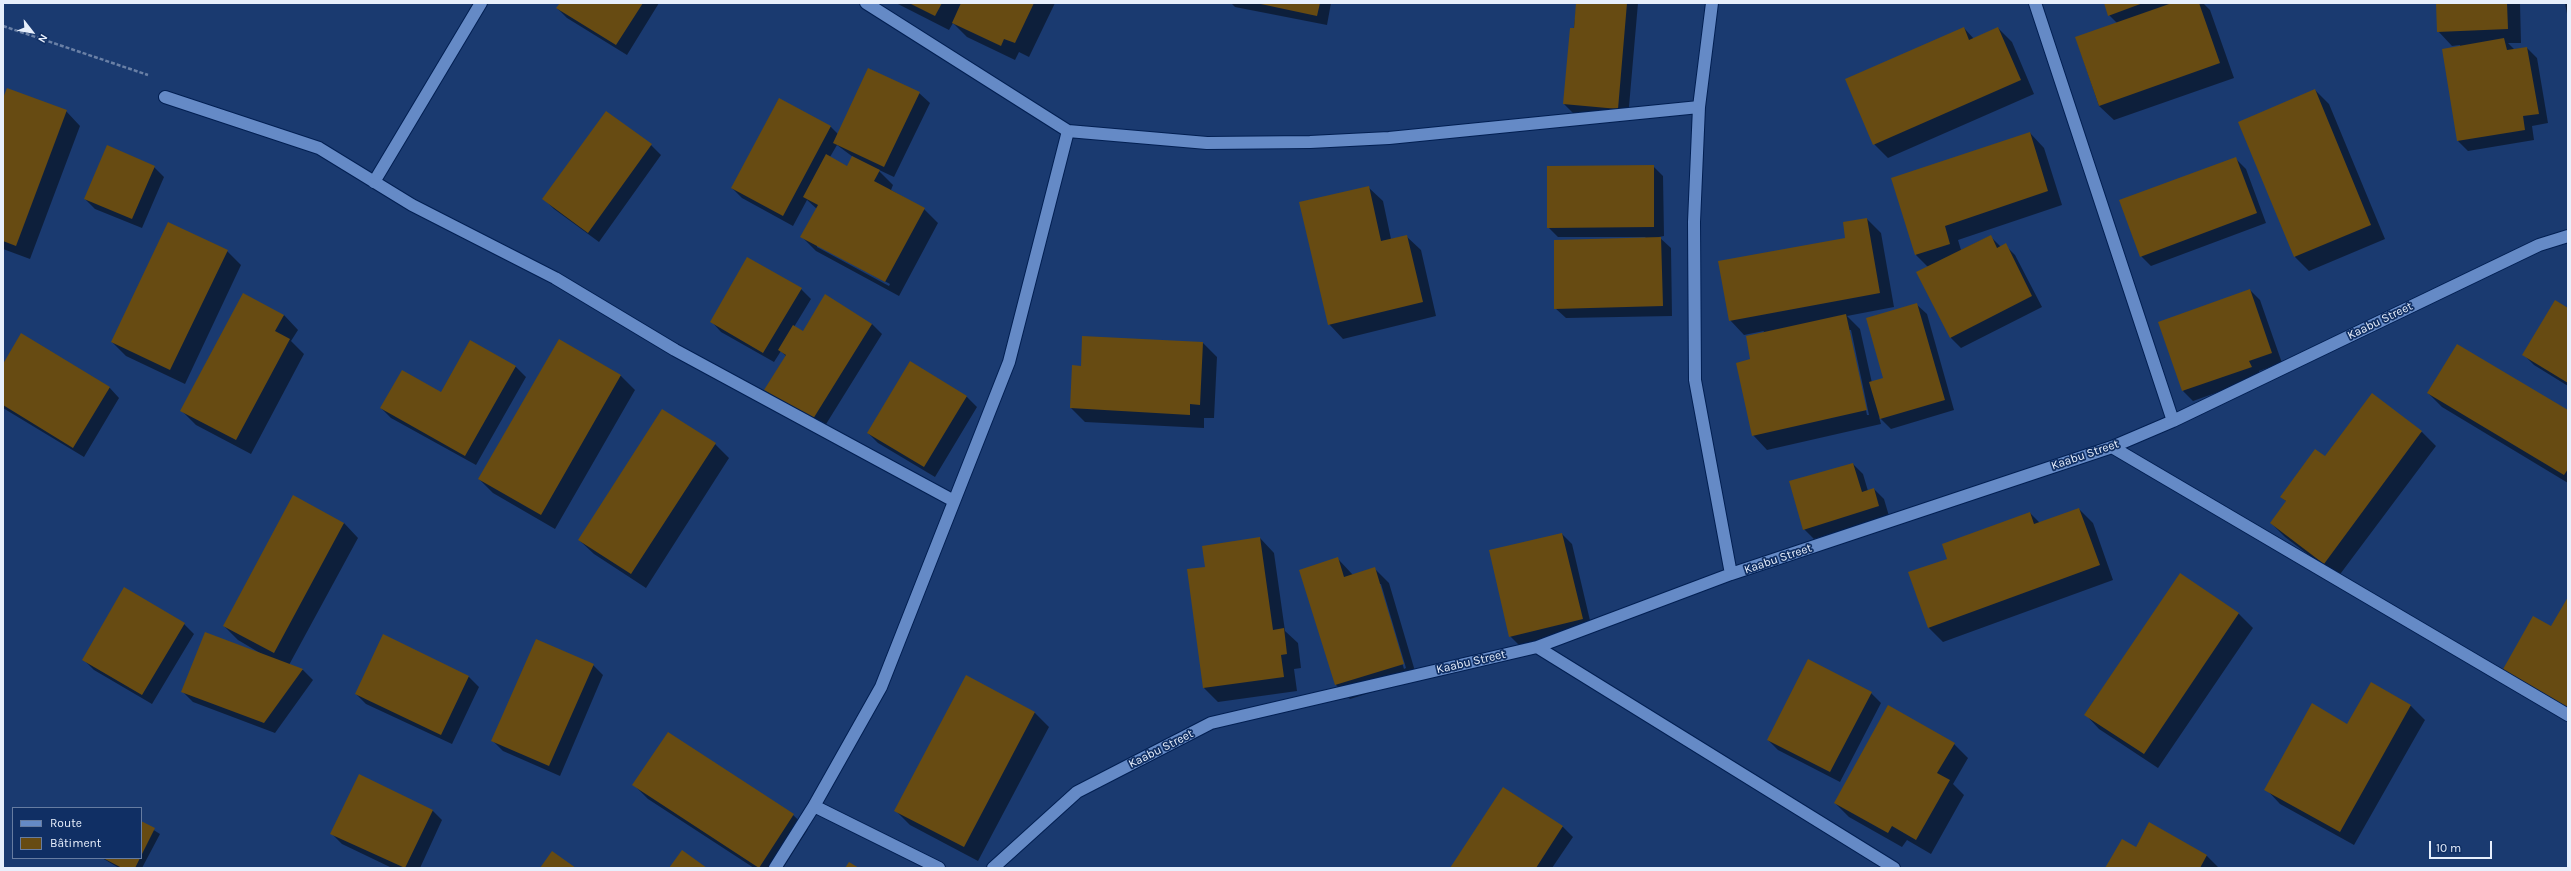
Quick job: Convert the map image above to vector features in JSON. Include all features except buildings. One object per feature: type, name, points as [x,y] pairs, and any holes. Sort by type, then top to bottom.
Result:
[{"type":"street","points":[[374,182],[481,3]]},
{"type":"street","points":[[866,3],[1068,131],[1207,143],[1318,141],[1389,138],[1699,107]]},
{"type":"street","points":[[1712,3],[1699,107],[1694,222],[1695,380],[1731,574]]},
{"type":"street","points":[[2035,3],[2173,421]]},
{"type":"street","points":[[164,97],[319,148],[412,205],[555,278],[675,350],[954,501]]},
{"type":"street","points":[[775,868],[814,806],[881,687],[1009,362],[1068,131]]},
{"type":"street","name":"Kaabu Street","points":[[994,868],[1077,792],[1211,723],[1537,646],[1731,574],[2112,447],[2173,421],[2539,245],[2568,236]]},
{"type":"street","points":[[2112,447],[2568,715]]},
{"type":"street","points":[[1537,646],[1894,868]]},
{"type":"street","points":[[814,806],[939,868]]},
{"type":"path","points":[[3,26],[162,79],[164,97]]}]
